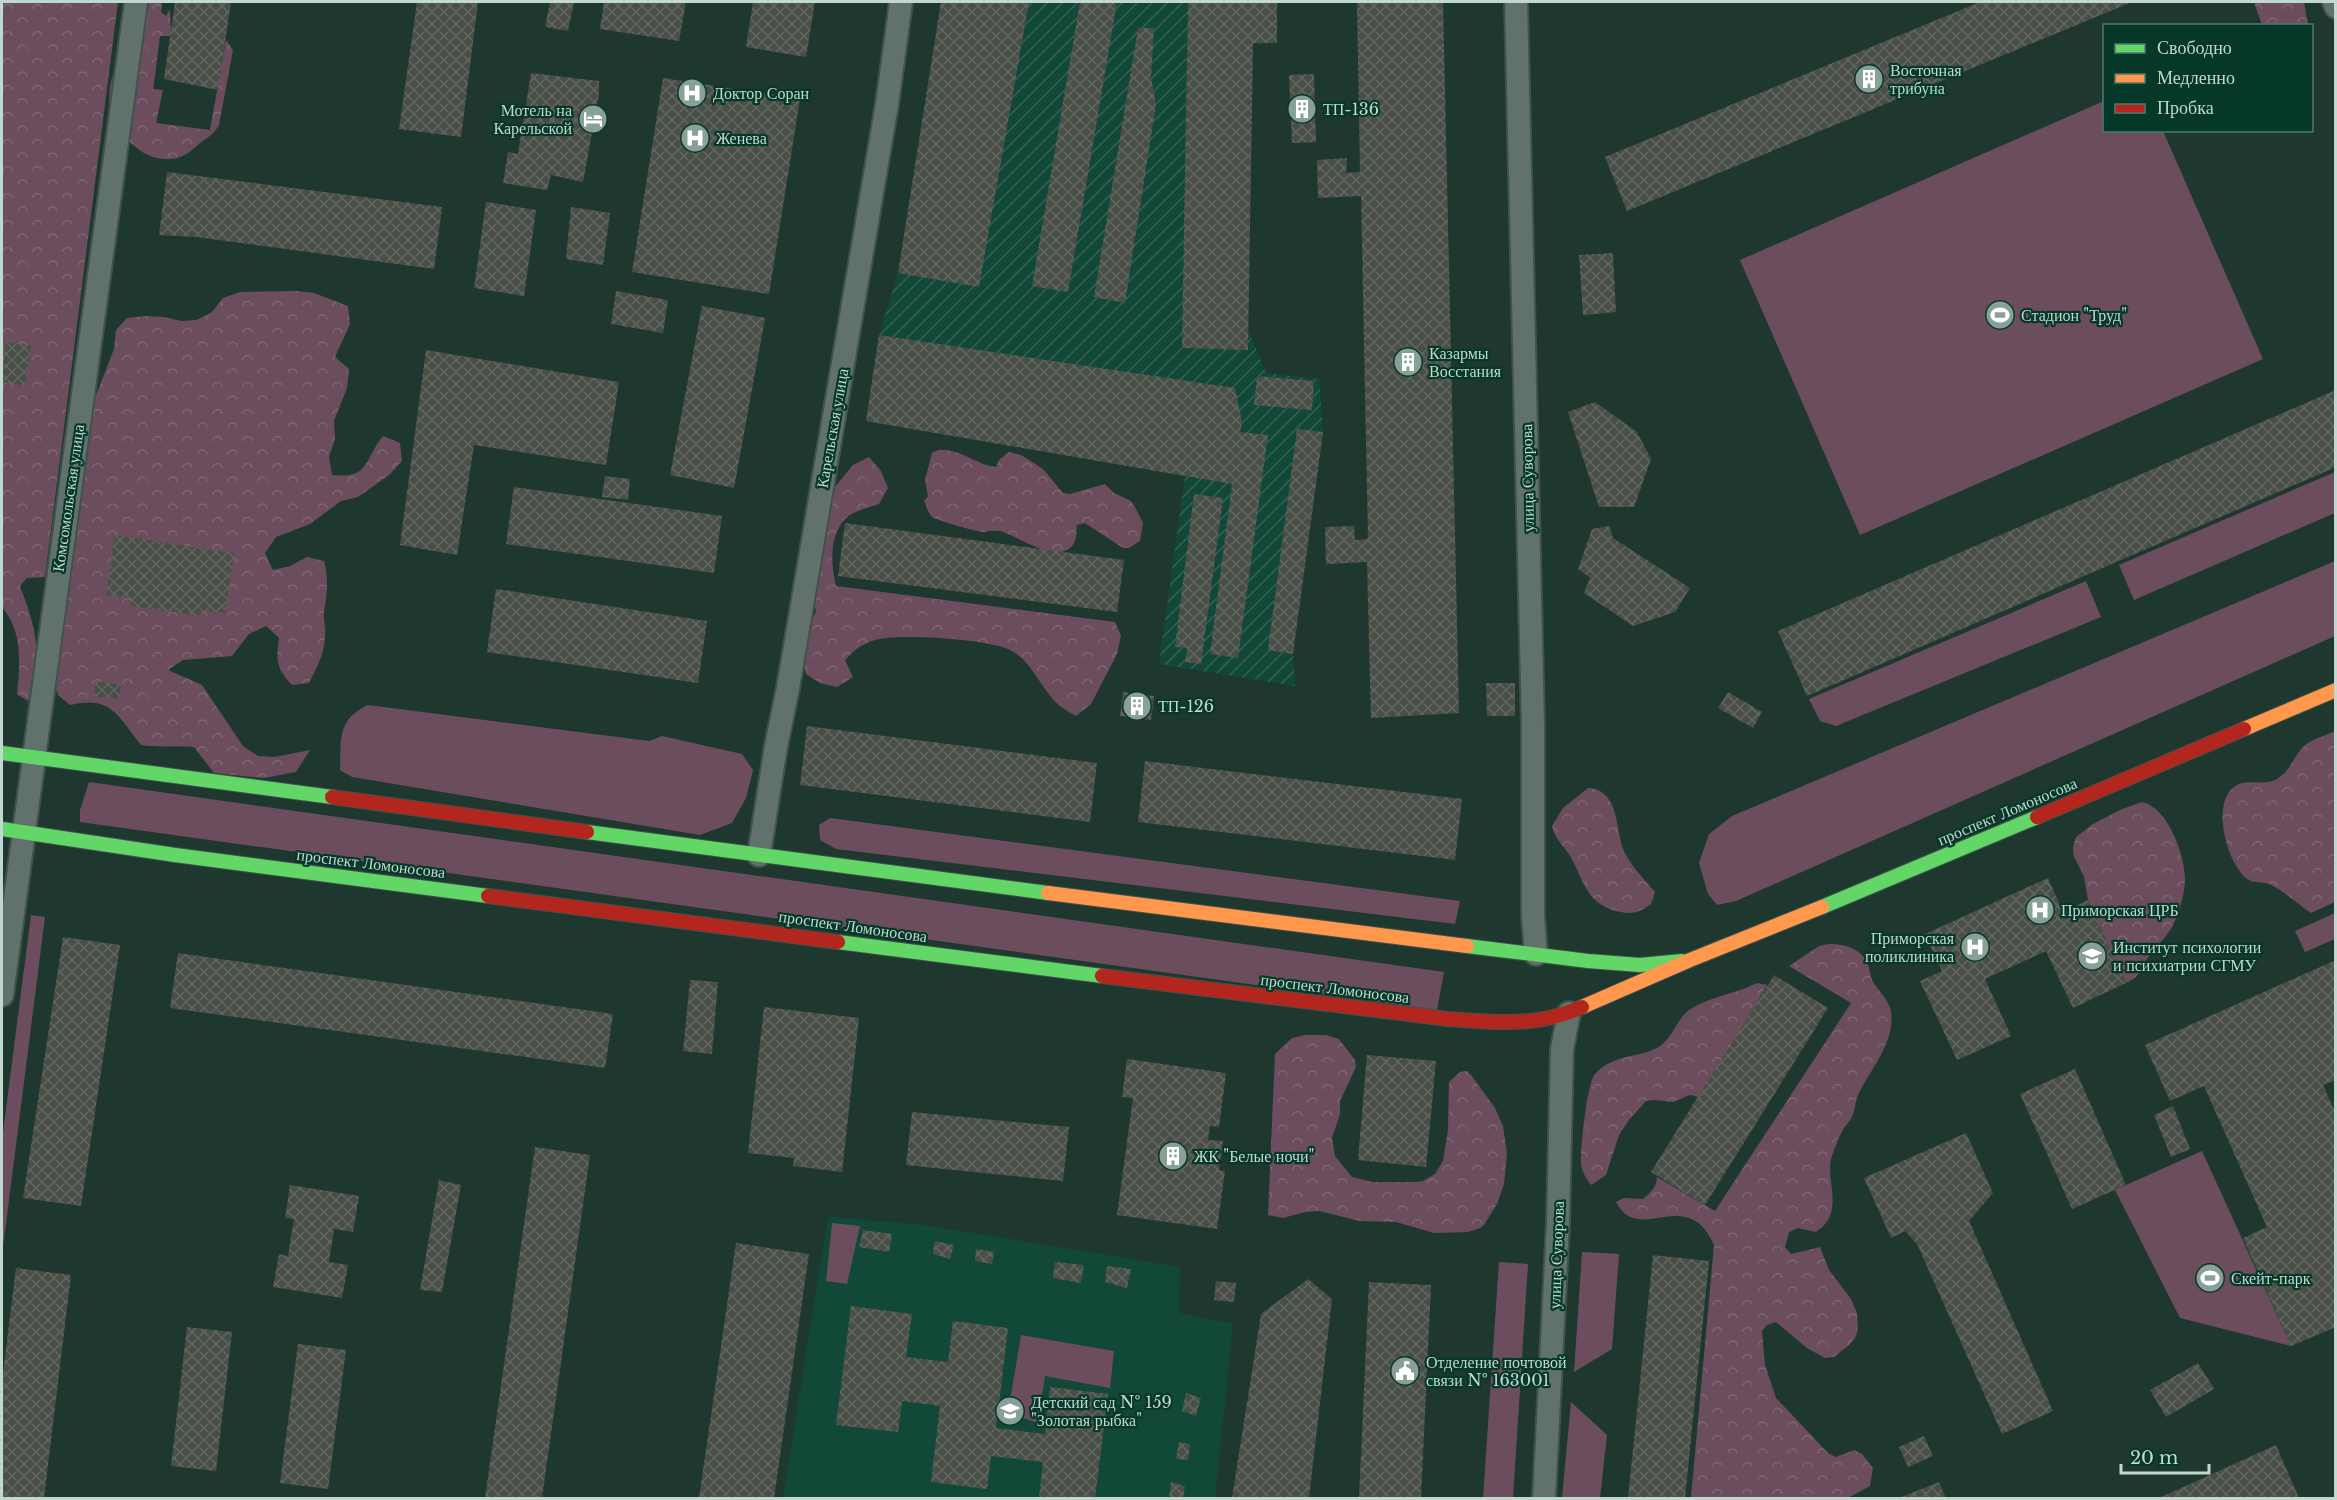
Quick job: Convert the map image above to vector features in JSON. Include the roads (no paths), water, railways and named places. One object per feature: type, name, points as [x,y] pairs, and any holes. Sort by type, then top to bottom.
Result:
[{"type":"main road","name":"проспект Ломоносова","points":[[2,829],[175,855],[1097,976],[1436,1017],[1504,1023],[1536,1022],[1569,1013],[1690,960],[1856,894],[2336,690]]},
{"type":"main road","name":"проспект Ломоносова","points":[[2,753],[1119,903],[1587,961],[1640,965],[1690,960]]},
{"type":"street","name":"Комсомольская улица","points":[[2,995],[136,2]]},
{"type":"street","name":"Карельская улица","points":[[759,855],[886,104],[901,2]]},
{"type":"street","name":"улица Суворова","points":[[1516,2],[1533,725],[1533,915],[1536,954]]},
{"type":"street","points":[[2334,2],[2336,7]]},
{"type":"street","name":"улица Суворова","points":[[1544,1498],[1558,1223],[1562,1050],[1569,1013]]},
{"type":"place","name":"Восточная трибуна","points":[[1869,79]]},
{"type":"place","name":"Доктор Соран","points":[[692,93]]},
{"type":"place","name":"ТП-136","points":[[1302,109]]},
{"type":"place","name":"Мотель на Карельской","points":[[593,119]]},
{"type":"place","name":"Женева","points":[[695,138]]},
{"type":"place","name":"Стадион \"Труд\"","points":[[2000,315]]},
{"type":"place","name":"Казармы Восстания","points":[[1408,362]]},
{"type":"place","name":"ТП-126","points":[[1137,706]]},
{"type":"place","name":"Приморская ЦРБ","points":[[2040,910]]},
{"type":"place","name":"Приморская поликлиника","points":[[1975,947]]},
{"type":"place","name":"Институт психологии и психиатрии СГМУ","points":[[2092,956]]},
{"type":"place","name":"ЖК \"Белые ночи\"","points":[[1173,1156]]},
{"type":"place","name":"Скейт-парк","points":[[2210,1278]]},
{"type":"place","name":"Отделение почтовой связи № 163001","points":[[1405,1371]]},
{"type":"place","name":"Детский сад № 159 \"Золотая рыбка\"","points":[[1010,1411]]}]
